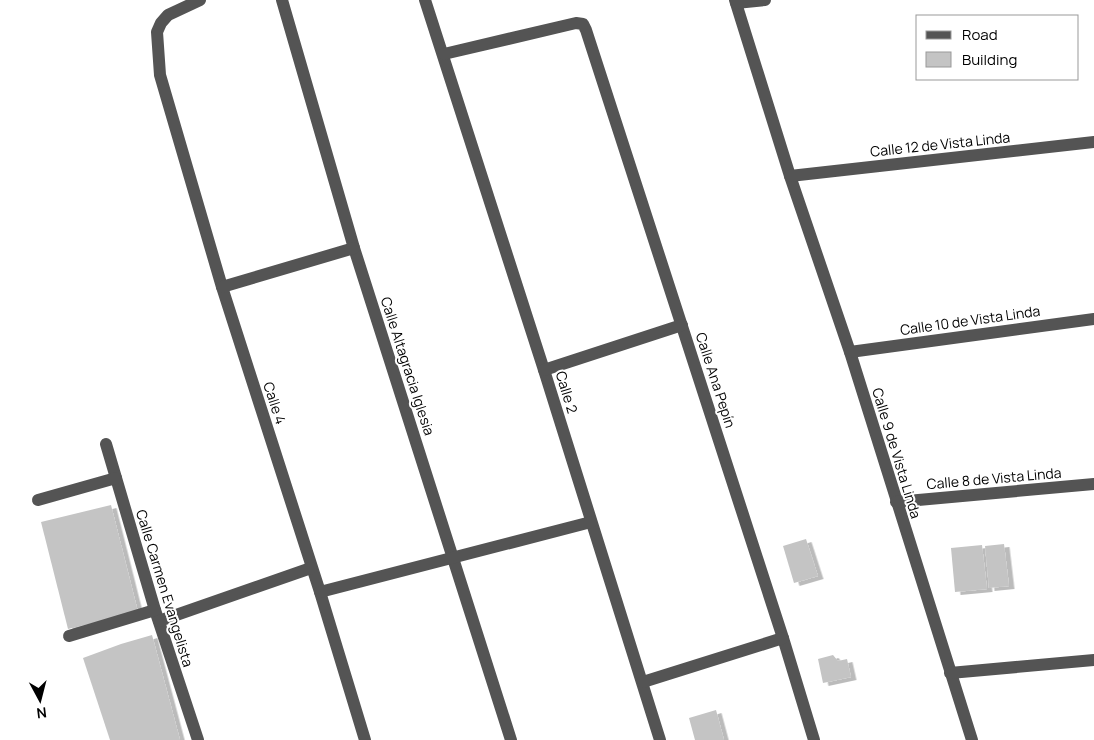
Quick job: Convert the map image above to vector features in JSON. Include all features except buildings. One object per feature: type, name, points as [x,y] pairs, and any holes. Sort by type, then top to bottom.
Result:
[{"type":"street","name":"Calle 4","points":[[200,0],[168,15],[160,23],[157,32],[160,75],[222,287],[320,592],[365,740]]},
{"type":"street","name":"Calle Altagracia Iglesia","points":[[282,0],[354,248],[511,740]]},
{"type":"street","name":"Calle 2","points":[[425,0],[444,54],[660,740]]},
{"type":"street","points":[[735,2],[765,0]]},
{"type":"street","name":"Calle 9 de Vista Linda","points":[[735,2],[790,176],[850,352],[972,740]]},
{"type":"street","name":"Calle Ana Pepín","points":[[444,54],[576,23],[583,24],[783,638],[814,740]]},
{"type":"street","name":"Calle 12 de Vista Linda","points":[[790,176],[1094,142]]},
{"type":"street","points":[[222,287],[354,248]]},
{"type":"street","name":"Calle 10 de Vista Linda","points":[[850,352],[1094,319]]},
{"type":"street","points":[[544,370],[682,325]]},
{"type":"street","name":"Calle Carmen Evangelista","points":[[106,444],[157,616],[198,740]]},
{"type":"street","points":[[38,500],[116,478]]},
{"type":"street","name":"Calle 8 de Vista Linda","points":[[896,502],[1094,484]]},
{"type":"street","points":[[320,592],[591,522]]},
{"type":"street","points":[[69,636],[157,616],[311,568]]},
{"type":"street","points":[[643,682],[783,638]]},
{"type":"street","points":[[950,672],[1094,660]]}]
